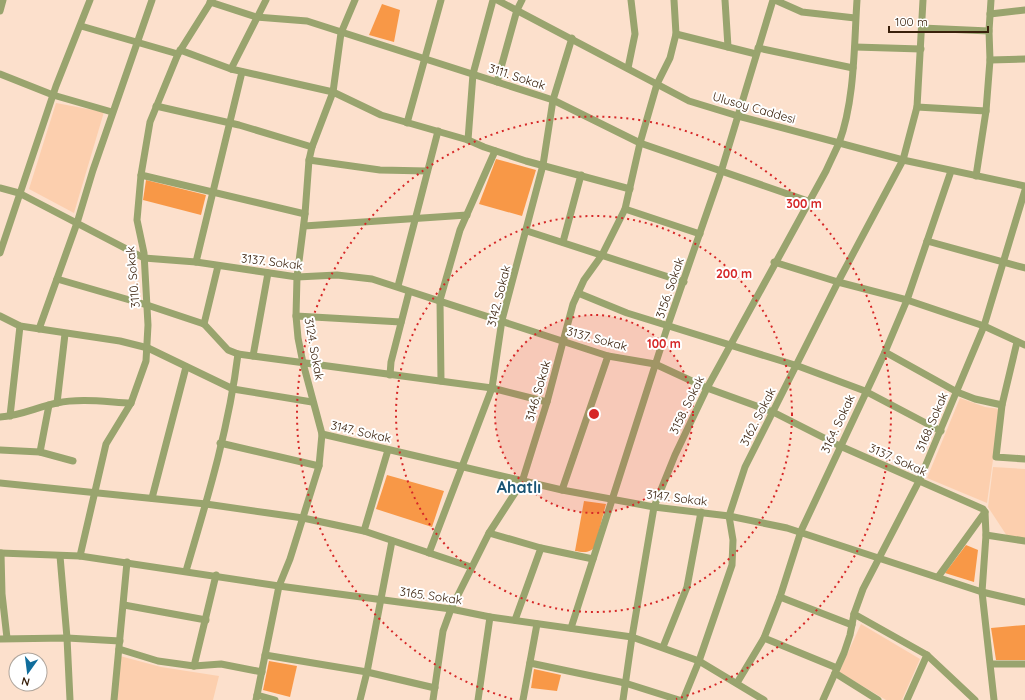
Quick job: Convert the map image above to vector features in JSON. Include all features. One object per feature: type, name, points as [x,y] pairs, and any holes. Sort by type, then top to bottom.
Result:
[{"type":"street","points":[[0,11],[3,0]]},
{"type":"street","points":[[0,253],[53,95],[90,0]]},
{"type":"street","points":[[39,329],[77,223],[112,112],[138,44],[152,0]]},
{"type":"street","points":[[231,69],[256,16],[266,0]]},
{"type":"street","name":"3124. Sokak","points":[[256,697],[279,586],[303,518],[319,466],[322,434],[312,402],[303,363],[296,316],[297,277],[304,226],[309,160],[312,147],[333,92],[341,33],[355,0]]},
{"type":"street","points":[[407,123],[441,0]]},
{"type":"street","points":[[468,140],[472,74],[493,0]]},
{"type":"street","name":"Ulusoy Caddesi","points":[[497,0],[690,101],[738,116],[903,160],[1025,186]]},
{"type":"street","points":[[497,82],[517,10],[522,0]]},
{"type":"street","points":[[628,68],[635,34],[631,0]]},
{"type":"street","name":"3146. Sokak","points":[[433,700],[443,631],[471,567],[489,533],[522,482],[548,402],[573,304],[584,280],[602,255],[625,209],[640,143],[657,84],[670,58],[676,34],[674,0]]},
{"type":"street","points":[[725,0],[728,47]]},
{"type":"street","points":[[774,0],[802,12],[855,18]]},
{"type":"street","name":"3156. Sokak","points":[[571,628],[668,325],[721,172],[757,51],[774,0]]},
{"type":"street","name":"3158. Sokak","points":[[623,700],[654,507],[675,455],[707,388],[774,262],[826,171],[839,143],[844,123],[853,68],[857,0]]},
{"type":"street","name":"3162. Sokak","points":[[683,700],[699,661],[732,565],[734,540],[729,516],[745,467],[798,366],[838,282],[903,160],[917,107],[923,0]]},
{"type":"street","points":[[976,176],[986,111],[990,60],[989,31],[991,0]]},
{"type":"street","name":"3111. Sokak","points":[[211,1],[256,16],[307,21],[553,100],[640,143],[808,201]]},
{"type":"street","name":"3110. Sokak","points":[[80,556],[106,444],[131,403],[146,361],[148,348],[144,258],[137,220],[141,175],[150,122],[179,52],[211,1]]},
{"type":"street","points":[[990,14],[1025,10]]},
{"type":"street","points":[[81,26],[138,44],[179,52],[242,72],[333,92],[381,115],[468,140],[495,151],[630,189]]},
{"type":"street","points":[[922,28],[989,31]]},
{"type":"street","points":[[676,34],[728,47],[853,68]]},
{"type":"street","name":"3142. Sokak","points":[[429,553],[492,388],[502,320],[527,231],[543,165],[553,100],[572,38]]},
{"type":"street","points":[[855,47],[921,49]]},
{"type":"street","points":[[990,60],[1025,59]]},
{"type":"street","points":[[196,262],[212,192],[231,123],[242,72]]},
{"type":"street","points":[[1,77],[53,95],[112,112]]},
{"type":"street","points":[[156,106],[231,123],[312,147]]},
{"type":"street","points":[[917,107],[986,111]]},
{"type":"street","points":[[398,286],[426,171],[438,131]]},
{"type":"street","points":[[441,381],[440,300],[460,230],[495,151]]},
{"type":"street","points":[[309,160],[380,170],[426,171]]},
{"type":"street","name":"3164. Sokak","points":[[737,683],[764,638],[780,597],[801,531],[885,352],[907,300],[951,171]]},
{"type":"street","points":[[141,175],[305,214]]},
{"type":"street","points":[[563,242],[581,175]]},
{"type":"street","points":[[0,188],[19,193],[144,258]]},
{"type":"street","name":"3168. Sokak","points":[[823,700],[836,670],[863,589],[919,481],[984,326],[1025,190]]},
{"type":"street","points":[[625,209],[700,234]]},
{"type":"street","points":[[304,226],[467,214]]},
{"type":"street","points":[[527,231],[684,282]]},
{"type":"street","points":[[927,241],[1025,268]]},
{"type":"street","name":"3137. Sokak","points":[[144,258],[196,262],[297,277],[336,276],[372,279],[398,286],[409,292],[440,300],[608,356],[656,364],[707,388],[773,412],[840,446],[983,509],[985,512]]},
{"type":"street","points":[[774,262],[838,282],[907,300],[984,326],[1025,345]]},
{"type":"street","points":[[204,324],[218,266]]},
{"type":"street","points":[[253,356],[268,273]]},
{"type":"street","points":[[57,279],[147,305],[204,324],[228,350],[238,354],[492,388],[548,402]]},
{"type":"street","points":[[390,375],[391,362],[409,292]]},
{"type":"street","points":[[578,293],[627,313],[798,366],[866,391],[941,431]]},
{"type":"street","points":[[0,316],[20,326],[65,334],[120,341],[148,348],[234,389],[312,402]]},
{"type":"street","points":[[296,316],[401,322]]},
{"type":"street","points":[[10,416],[20,326]]},
{"type":"street","points":[[57,403],[65,334]]},
{"type":"street","points":[[1017,342],[1002,405],[996,457],[1025,459]]},
{"type":"street","points":[[885,352],[957,392],[975,399],[1002,405]]},
{"type":"street","points":[[186,571],[206,504],[234,389],[238,354]]},
{"type":"street","points":[[562,490],[608,356]]},
{"type":"street","points":[[152,498],[186,367]]},
{"type":"street","points":[[0,417],[10,416],[57,403],[86,401],[131,403]]},
{"type":"street","points":[[40,452],[49,405]]},
{"type":"street","name":"3147. Sokak","points":[[322,434],[522,482],[654,507],[729,516],[801,531],[982,592],[1025,602]]},
{"type":"street","points":[[220,443],[319,466]]},
{"type":"street","points":[[0,450],[40,452],[73,461]]},
{"type":"street","points":[[364,531],[388,450]]},
{"type":"street","points":[[0,483],[206,504],[303,518],[364,531],[471,567]]},
{"type":"street","points":[[663,647],[687,587],[701,512]]},
{"type":"street","points":[[985,512],[986,534],[982,592],[994,700]]},
{"type":"street","points":[[938,577],[985,512]]},
{"type":"street","points":[[489,533],[541,548],[594,559]]},
{"type":"street","points":[[986,534],[1025,541]]},
{"type":"street","points":[[360,700],[382,600],[392,541]]},
{"type":"street","points":[[515,620],[541,548]]},
{"type":"street","points":[[1,553],[4,638],[67,638],[120,641]]},
{"type":"street","name":"3165. Sokak","points":[[1,553],[80,556],[127,562],[279,586],[452,609],[490,617],[632,637],[699,661],[737,683],[751,697],[764,700]]},
{"type":"street","points":[[60,556],[67,638],[70,700]]},
{"type":"street","points":[[114,700],[127,562]]},
{"type":"street","points":[[194,666],[216,575]]},
{"type":"street","points":[[780,597],[852,625]]},
{"type":"street","points":[[124,605],[206,620]]},
{"type":"street","points":[[854,614],[927,655],[975,700]]},
{"type":"street","points":[[478,700],[490,617]]},
{"type":"street","points":[[523,700],[537,624]]},
{"type":"street","points":[[764,638],[836,670],[878,700]]},
{"type":"street","points":[[119,649],[158,661],[194,666],[221,664],[262,672]]},
{"type":"street","points":[[265,655],[367,672],[435,688]]},
{"type":"street","points":[[907,700],[927,655]]},
{"type":"street","points":[[530,663],[625,683],[678,700]]},
{"type":"street","points":[[991,664],[1025,664]]},
{"type":"street","points":[[256,697],[275,700]]},
{"type":"shaded area","points":[[382,4],[400,10],[394,42],[369,35]]},
{"type":"shaded area","points":[[56,103],[104,112],[74,213],[29,189]]},
{"type":"shaded area","points":[[496,159],[536,170],[522,216],[479,204]]},
{"type":"shaded area","points":[[146,180],[206,195],[201,215],[143,200]]},
{"type":"shaded area","points":[[960,398],[985,407],[1000,409],[987,503],[927,478]]},
{"type":"shaded area","points":[[993,467],[1025,469],[1025,539],[1007,536],[988,507]]},
{"type":"shaded area","points":[[387,475],[444,491],[432,527],[376,509]]},
{"type":"shaded area","points":[[584,501],[606,504],[595,546],[593,549],[584,552],[575,551]]},
{"type":"shaded area","points":[[966,545],[978,550],[974,582],[945,573]]},
{"type":"shaded area","points":[[861,624],[920,659],[902,700],[886,700],[839,672]]},
{"type":"shaded area","points":[[1025,625],[1025,660],[996,660],[991,628]]},
{"type":"shaded area","points":[[120,656],[161,667],[219,676],[213,700],[116,700]]},
{"type":"shaded area","points":[[269,661],[297,666],[290,697],[263,690]]},
{"type":"shaded area","points":[[534,669],[561,675],[557,691],[531,688]]},
{"type":"district","name":"Ahatlı","points":[[519,487]]}]
